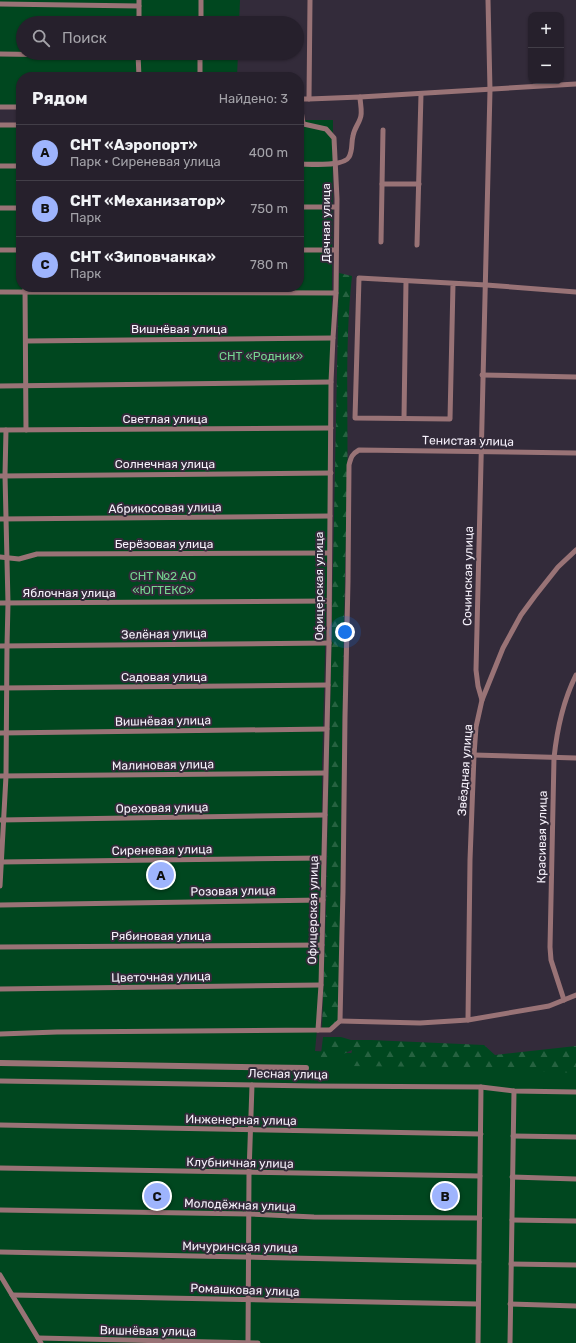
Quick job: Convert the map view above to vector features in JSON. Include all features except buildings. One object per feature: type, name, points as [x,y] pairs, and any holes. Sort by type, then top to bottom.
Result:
[{"type":"street","points":[[139,0],[139,16]]},
{"type":"street","points":[[201,0],[201,16]]},
{"type":"street","points":[[309,99],[310,0]]},
{"type":"street","name":"Сочинская улица","points":[[482,700],[476,670],[490,90],[488,0]]},
{"type":"street","points":[[0,4],[139,6]]},
{"type":"street","points":[[0,54],[16,54]]},
{"type":"street","points":[[138,60],[139,72]]},
{"type":"street","points":[[200,60],[200,72]]},
{"type":"street","points":[[304,99],[421,94],[576,84]]},
{"type":"street","points":[[417,245],[421,94]]},
{"type":"street","points":[[304,164],[335,164],[349,159],[356,124],[360,119],[360,97]]},
{"type":"street","points":[[0,107],[16,107]]},
{"type":"street","name":"Дачная улица","points":[[304,124],[326,129],[334,138],[336,293],[332,338],[331,428]]},
{"type":"street","points":[[0,125],[16,125]]},
{"type":"street","points":[[381,242],[384,130]]},
{"type":"street","points":[[0,166],[16,166]]},
{"type":"street","points":[[382,184],[419,184]]},
{"type":"street","points":[[304,207],[336,207]]},
{"type":"street","points":[[0,208],[16,208]]},
{"type":"street","points":[[0,250],[16,250]]},
{"type":"street","points":[[304,250],[336,250]]},
{"type":"street","points":[[454,284],[450,419],[355,418],[359,278],[486,285],[576,292]]},
{"type":"street","points":[[404,418],[406,281]]},
{"type":"street","points":[[0,292],[16,291]]},
{"type":"street","points":[[25,292],[26,430]]},
{"type":"street","points":[[232,292],[336,293]]},
{"type":"street","name":"Вишнёвая улица","points":[[26,341],[332,338]]},
{"type":"street","points":[[482,375],[576,377]]},
{"type":"street","points":[[0,386],[331,382]]},
{"type":"street","name":"Светлая улица","points":[[3,430],[331,428]]},
{"type":"street","name":"Офицерская улица","points":[[318,1030],[321,985],[329,643],[331,428]]},
{"type":"street","points":[[0,886],[3,776],[6,733],[8,603],[6,519],[2,476],[3,430]]},
{"type":"street","name":"Тенистая улица","points":[[340,1021],[344,892],[349,465],[351,457],[360,450],[576,453]]},
{"type":"street","name":"Солнечная улица","points":[[2,476],[331,473]]},
{"type":"street","name":"Абрикосовая улица","points":[[0,519],[330,516]]},
{"type":"street","name":"Звёздная улица","points":[[468,1020],[470,860],[474,755],[476,727],[482,700],[503,648],[521,615],[534,596],[558,567],[576,550]]},
{"type":"street","name":"Берёзовая улица","points":[[0,557],[19,559],[37,554],[329,553]]},
{"type":"street","name":"Яблочная улица","points":[[0,603],[329,601]]},
{"type":"street","name":"Зелёная улица","points":[[0,646],[329,643]]},
{"type":"street","name":"Красивая улица","points":[[564,1000],[551,960],[550,947],[554,758],[556,737],[564,705],[576,676]]},
{"type":"street","name":"Садовая улица","points":[[0,688],[328,685]]},
{"type":"street","name":"Вишнёвая улица","points":[[0,733],[327,729]]},
{"type":"street","points":[[474,755],[576,758]]},
{"type":"street","name":"Малиновая улица","points":[[3,776],[325,773]]},
{"type":"street","name":"Ореховая улица","points":[[2,820],[325,815]]},
{"type":"street","name":"Сиреневая улица","points":[[1,862],[323,858]]},
{"type":"street","name":"Розовая улица","points":[[0,905],[323,900]]},
{"type":"street","name":"Рябиновая улица","points":[[0,947],[322,945]]},
{"type":"street","name":"Цветочная улица","points":[[0,989],[321,985]]},
{"type":"street","points":[[0,1034],[57,1032],[330,1030],[340,1021],[420,1023],[468,1020],[549,1006],[576,995]]},
{"type":"street","name":"Лесная улица","points":[[0,1063],[306,1068]]},
{"type":"street","name":"Лесная улица","points":[[0,1081],[481,1088],[514,1091],[576,1092]]},
{"type":"street","points":[[248,1343],[248,1258],[252,1085]]},
{"type":"street","points":[[478,1343],[481,1088]]},
{"type":"street","points":[[510,1343],[514,1091]]},
{"type":"street","name":"Инженерная улица","points":[[0,1125],[481,1134]]},
{"type":"street","points":[[513,1136],[576,1137]]},
{"type":"street","name":"Клубничная улица","points":[[0,1168],[480,1176]]},
{"type":"street","points":[[512,1177],[576,1179]]},
{"type":"street","name":"Молодёжная улица","points":[[0,1210],[249,1214],[314,1217],[480,1218]]},
{"type":"street","points":[[512,1220],[576,1221]]},
{"type":"street","name":"Мичуринская улица","points":[[0,1252],[479,1262]]},
{"type":"street","points":[[511,1264],[576,1265]]},
{"type":"street","points":[[0,1275],[39,1340]]},
{"type":"street","name":"Ромашковая улица","points":[[12,1295],[478,1304]]},
{"type":"street","points":[[510,1304],[576,1306]]},
{"type":"street","name":"Вишнёвая улица","points":[[39,1340],[258,1343]]},
{"type":"green space","points":[[0,0],[240,0],[239,16],[16,16],[16,60],[238,60],[237,72],[16,72],[16,109],[0,109]]},
{"type":"green space","points":[[304,120],[333,120],[331,431],[322,765],[321,985],[315,1051],[576,1066],[576,1343],[0,1343],[0,123],[16,123],[16,292],[304,292]]},
{"type":"green space","points":[[339,273],[352,276],[347,358],[347,468],[339,1025],[322,1029],[326,909]]},
{"type":"green space","points":[[323,1037],[341,1037],[351,1040],[484,1045],[495,1055],[576,1046],[576,1073],[447,1067],[349,1066],[352,1050],[337,1057],[320,1062]]},
{"type":"place","name":"СНТ «Аэропорт»","points":[[161,875]]},
{"type":"place","name":"СНТ «Зиповчанка»","points":[[157,1196]]},
{"type":"place","name":"СНТ «Механизатор»","points":[[445,1196]]},
{"type":"park label","name":"СНТ «Родник»","points":[[261,356]]},
{"type":"park label","name":"СНТ №2 АО «ЮГТЕКС»","points":[[163,583]]}]
